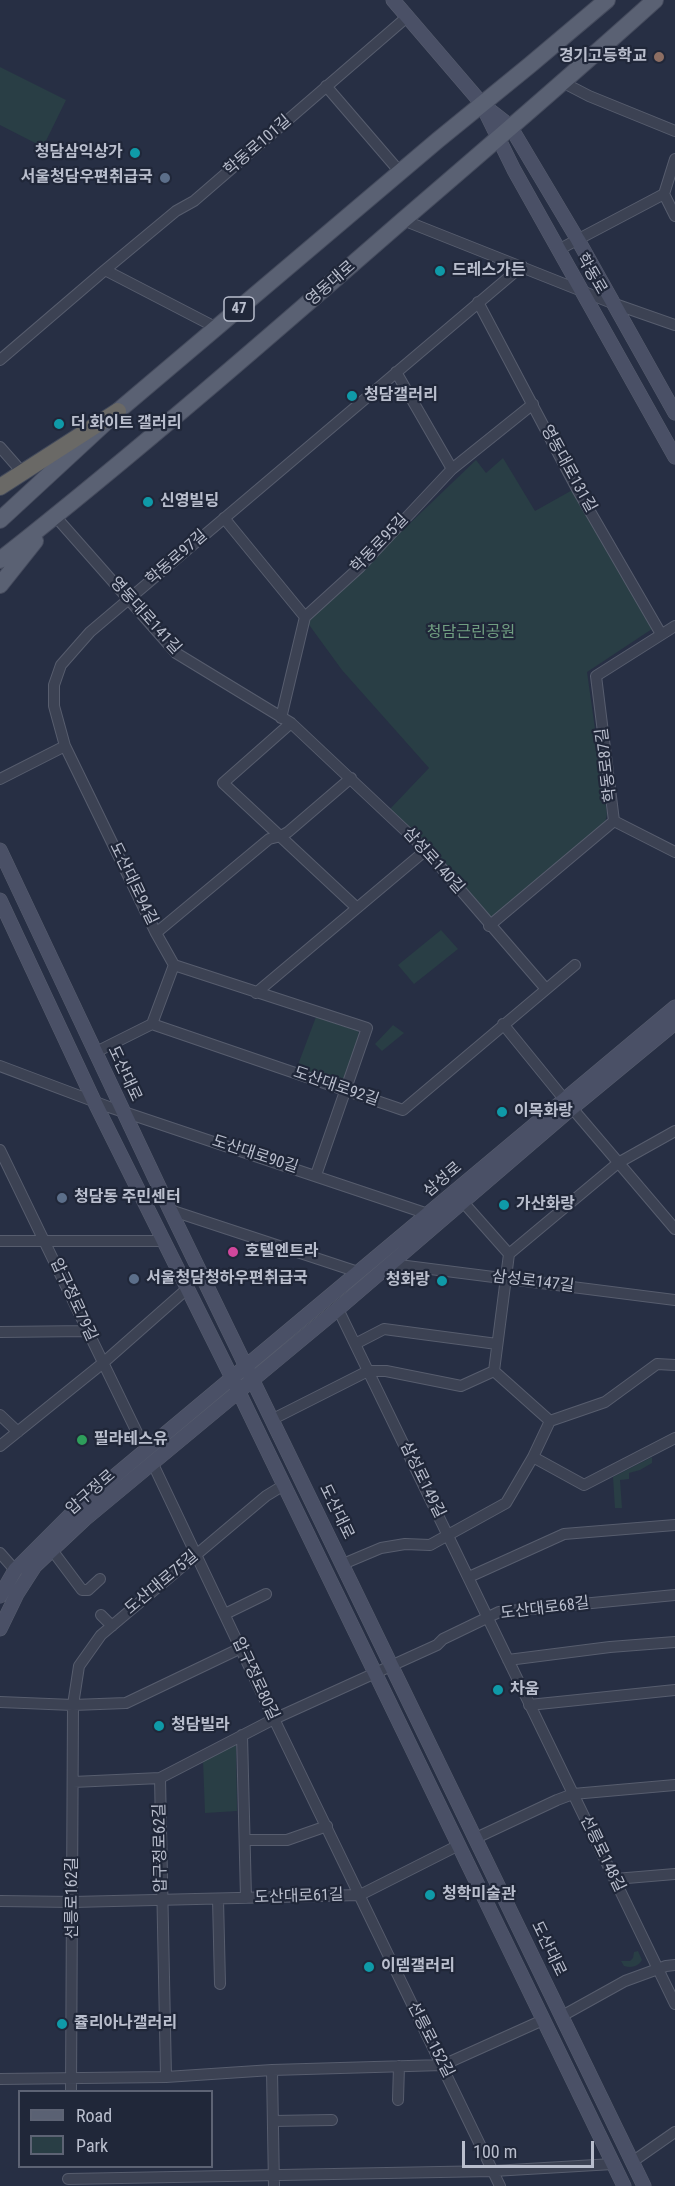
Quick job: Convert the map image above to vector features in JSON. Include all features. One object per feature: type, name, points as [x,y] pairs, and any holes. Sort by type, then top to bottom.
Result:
[{"type":"highway","points":[[0,487],[118,411]]},
{"type":"main road","name":"학동로","points":[[393,0],[483,105],[510,126],[578,240],[675,412]]},
{"type":"main road","name":"47","points":[[0,520],[118,411],[607,0]]},
{"type":"main road","name":"영동대로","points":[[0,560],[249,355],[655,0]]},
{"type":"main road","name":"학동로","points":[[483,105],[498,139],[558,250],[675,457]]},
{"type":"main road","points":[[0,585],[53,518]]},
{"type":"main road","name":"도산대로","points":[[0,850],[170,1210],[644,2186]]},
{"type":"main road","points":[[0,900],[94,1101],[235,1384],[624,2186]]},
{"type":"main road","name":"삼성로","points":[[235,1384],[338,1309],[391,1264],[463,1202],[675,1007]]},
{"type":"main road","name":"삼성로","points":[[250,1373],[358,1272],[428,1214],[675,1023]]},
{"type":"main road","name":"압구정로","points":[[0,1596],[15,1570],[80,1505],[145,1449],[235,1384]]},
{"type":"main road","name":"압구정로","points":[[0,1629],[17,1594],[35,1566],[152,1462],[235,1384]]},
{"type":"street","name":"학동로101길","points":[[0,360],[176,211],[194,201],[407,17]]},
{"type":"street","points":[[562,82],[589,96],[675,131]]},
{"type":"street","points":[[327,86],[400,172]]},
{"type":"street","points":[[675,159],[664,194],[675,216]]},
{"type":"street","points":[[558,250],[664,194]]},
{"type":"street","points":[[403,220],[612,303],[675,325]]},
{"type":"street","name":"학동로97길","points":[[65,746],[54,706],[54,685],[62,665],[90,632],[522,266]]},
{"type":"street","points":[[105,270],[217,327]]},
{"type":"street","name":"영동대로131길","points":[[478,302],[577,489],[661,634]]},
{"type":"street","points":[[396,372],[452,469]]},
{"type":"street","name":"학동로95길","points":[[305,618],[360,567],[452,469],[533,404]]},
{"type":"street","points":[[0,447],[22,472]]},
{"type":"street","name":"영동대로141길","points":[[53,518],[176,653],[286,720]]},
{"type":"street","name":"학동로97길","points":[[224,518],[305,618]]},
{"type":"street","points":[[305,618],[286,720],[223,783],[357,908]]},
{"type":"street","name":"학동로87길","points":[[489,926],[614,821],[596,676],[675,626]]},
{"type":"street","name":"삼성로140길","points":[[286,720],[426,850],[489,926],[546,989]]},
{"type":"street","points":[[0,779],[65,746]]},
{"type":"street","name":"도산대로94길","points":[[65,746],[174,966]]},
{"type":"street","points":[[156,933],[269,839],[281,836],[351,778]]},
{"type":"street","points":[[614,821],[675,852]]},
{"type":"street","points":[[96,1052],[152,1024],[174,966],[256,993],[426,850]]},
{"type":"street","points":[[546,989],[575,965]]},
{"type":"street","name":"도산대로92길","points":[[152,1024],[403,1110],[546,989]]},
{"type":"street","name":"도산대로90길","points":[[0,1066],[109,1107],[316,1175],[367,1028],[256,993]]},
{"type":"street","points":[[503,1024],[675,1229]]},
{"type":"street","points":[[508,1254],[618,1163],[675,1131]]},
{"type":"street","name":"압구정로79길","points":[[0,1150],[145,1449]]},
{"type":"street","points":[[316,1175],[428,1214]]},
{"type":"street","points":[[463,1202],[508,1254],[494,1371]]},
{"type":"street","points":[[170,1210],[358,1272]]},
{"type":"street","points":[[0,1241],[163,1241]]},
{"type":"street","name":"삼성로147길","points":[[391,1264],[675,1300]]},
{"type":"street","points":[[0,1446],[103,1363],[188,1288]]},
{"type":"street","name":"삼성로149길","points":[[338,1309],[487,1618]]},
{"type":"street","points":[[355,1344],[384,1329],[497,1344]]},
{"type":"street","points":[[0,1332],[88,1331]]},
{"type":"street","points":[[343,1564],[381,1548],[405,1544],[430,1545],[506,1503],[533,1457],[550,1421],[605,1402],[657,1364],[675,1365]]},
{"type":"street","points":[[273,1419],[368,1371],[386,1371],[461,1386],[494,1371]]},
{"type":"street","points":[[494,1371],[550,1421]]},
{"type":"street","points":[[0,1415],[18,1432]]},
{"type":"street","points":[[533,1457],[584,1485],[675,1438]]},
{"type":"street","name":"압구정로80길","points":[[152,1462],[360,1895]]},
{"type":"street","name":"도산대로75길","points":[[73,1705],[79,1666],[101,1635],[266,1496],[284,1485]]},
{"type":"street","points":[[469,1577],[564,1534],[675,1525]]},
{"type":"street","points":[[52,1550],[81,1590],[88,1590],[99,1579]]},
{"type":"street","points":[[0,1553],[15,1570]]},
{"type":"street","points":[[225,1614],[266,1594]]},
{"type":"street","name":"도산대로68길","points":[[160,1778],[274,1719],[437,1645],[443,1639],[500,1612],[675,1595]]},
{"type":"street","points":[[101,1615],[112,1626]]},
{"type":"street","name":"선릉로148길","points":[[487,1618],[675,2004]]},
{"type":"street","points":[[508,1660],[610,1647],[675,1642]]},
{"type":"street","points":[[0,1702],[73,1705],[126,1703],[241,1648]]},
{"type":"street","points":[[529,1705],[675,1690]]},
{"type":"street","name":"선릉로162길","points":[[71,2090],[73,1705]]},
{"type":"street","points":[[242,1735],[246,1899]]},
{"type":"street","points":[[73,1782],[160,1778]]},
{"type":"street","name":"압구정로62길","points":[[0,1901],[73,1902],[164,1899],[160,1778]]},
{"type":"street","points":[[476,1838],[573,1794],[675,1785]]},
{"type":"street","points":[[245,1840],[287,1840],[327,1826]]},
{"type":"street","name":"도산대로61길","points":[[164,1899],[360,1895],[459,1845]]},
{"type":"street","points":[[615,1879],[675,1874]]},
{"type":"street","name":"선릉로152길","points":[[360,1895],[500,2186]]},
{"type":"street","points":[[164,1899],[166,2077]]},
{"type":"street","points":[[218,1899],[220,1984]]},
{"type":"street","points":[[562,2016],[625,1981],[675,1965]]},
{"type":"street","points":[[0,2079],[166,2077],[272,2070],[443,2065],[543,2020]]},
{"type":"street","points":[[398,2100],[399,2066]]},
{"type":"street","points":[[272,2070],[274,2181]]},
{"type":"street","points":[[273,2121],[332,2120]]},
{"type":"street","points":[[632,2162],[675,2133]]},
{"type":"street","points":[[69,2168],[68,2183],[274,2181],[613,2164]]},
{"type":"green space","points":[[0,67],[66,100],[43,147],[0,125]]},
{"type":"green space","name":"청담근린공원","points":[[503,458],[535,511],[576,488],[655,627],[587,672],[607,814],[604,827],[493,918],[487,915],[436,852],[390,809],[429,768],[342,670],[307,622],[476,460],[486,473]]},
{"type":"green space","points":[[441,930],[458,949],[414,984],[398,965]]},
{"type":"green space","points":[[316,1017],[358,1031],[360,1036],[344,1083],[336,1084],[296,1070]]},
{"type":"green space","points":[[393,1025],[404,1033],[382,1051],[375,1044]]},
{"type":"green space","points":[[652,1457],[652,1463],[629,1473],[629,1479],[620,1480],[622,1508],[615,1508],[613,1477]]},
{"type":"green space","points":[[236,1744],[237,1811],[205,1813],[203,1760]]},
{"type":"green space","points":[[638,1951],[642,1960],[634,1966],[624,1966],[621,1961],[630,1961],[634,1952]]},
{"type":"place","name":"경기고등학교","points":[[659,57]]},
{"type":"place","name":"청담삼익상가","points":[[135,153]]},
{"type":"place","name":"서울청담우편취급국","points":[[165,178]]},
{"type":"place","name":"드레스가든","points":[[440,271]]},
{"type":"place","name":"청담갤러리","points":[[352,396]]},
{"type":"place","name":"더 화이트 갤러리","points":[[59,424]]},
{"type":"place","name":"신영빌딩","points":[[148,502]]},
{"type":"place","name":"이목화랑","points":[[502,1112]]},
{"type":"place","name":"청담동 주민센터","points":[[62,1198]]},
{"type":"place","name":"가산화랑","points":[[504,1205]]},
{"type":"place","name":"호텔엔트라","points":[[233,1252]]},
{"type":"place","name":"서울청담청하우편취급국","points":[[134,1279]]},
{"type":"place","name":"청화랑","points":[[442,1281]]},
{"type":"place","name":"필라테스유","points":[[82,1440]]},
{"type":"place","name":"차움","points":[[498,1690]]},
{"type":"place","name":"청담빌라","points":[[159,1726]]},
{"type":"place","name":"청학미술관","points":[[430,1895]]},
{"type":"place","name":"이뎀갤러리","points":[[369,1967]]},
{"type":"place","name":"쥴리아나갤러리","points":[[62,2024]]}]
